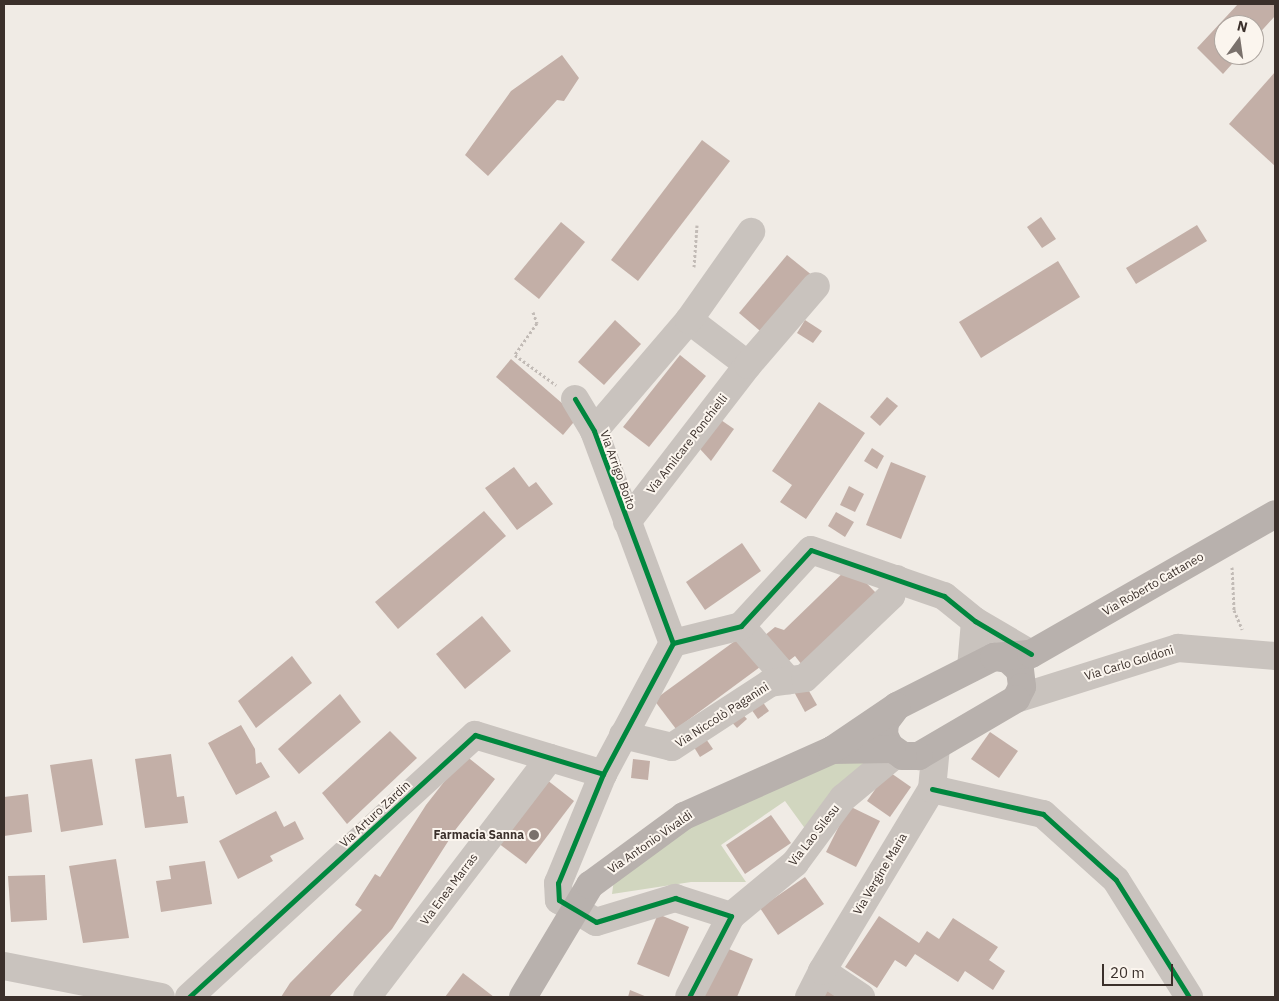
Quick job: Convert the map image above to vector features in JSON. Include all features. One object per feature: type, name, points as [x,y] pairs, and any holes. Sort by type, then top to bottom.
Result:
[{"type":"main road","name":"Via Roberto Cattaneo","points":[[936,747],[1023,677],[1232,539],[1275,514]]},
{"type":"main road","points":[[983,662],[1023,677]]},
{"type":"main road","name":"Via Antonio Vivaldi","points":[[523,997],[590,885],[684,816],[832,750],[897,706],[983,662]]},
{"type":"main road","points":[[894,751],[884,729],[886,718],[897,706]]},
{"type":"main road","name":"Via Antonio Vivaldi","points":[[832,750],[894,751],[914,757],[936,747]]},
{"type":"street","name":"Via Arrigo Boito","points":[[594,431],[689,320],[751,232]]},
{"type":"street","name":"Via Amilcare Ponchielli","points":[[627,522],[748,365],[816,286]]},
{"type":"street","points":[[689,320],[748,365]]},
{"type":"street","name":"Via Arrigo Boito","points":[[575,399],[594,431],[673,643]]},
{"type":"street","points":[[731,916],[675,898],[596,922],[574,912],[559,900],[558,883],[603,774],[673,643],[742,626],[811,550],[944,596],[975,621],[1023,677]]},
{"type":"street","name":"Via Niccolò Paganini","points":[[623,735],[672,747],[770,683],[805,678],[891,596],[897,579]]},
{"type":"street","points":[[975,621],[983,662]]},
{"type":"street","points":[[742,626],[788,680]]},
{"type":"street","name":"Via Carlo Goldoni","points":[[1023,677],[1178,648],[1270,656]]},
{"type":"street","name":"Via Arturo Zardin","points":[[189,997],[475,735],[603,774]]},
{"type":"street","name":"Via Vergine Maria","points":[[809,997],[822,971],[932,789],[936,747]]},
{"type":"street","name":"Via Lao Silesu","points":[[688,997],[731,916],[795,862],[842,798],[894,751]]},
{"type":"street","name":"Via Enea Marras","points":[[367,997],[550,758]]},
{"type":"street","points":[[932,789],[1043,814],[1116,880],[1189,997]]},
{"type":"street","points":[[4,966],[161,997]]},
{"type":"street","points":[[822,971],[861,997]]},
{"type":"path","points":[[533,312],[537,323],[515,355],[575,399]]},
{"type":"path","points":[[1232,539],[1234,610],[1243,633],[1270,656]]},
{"type":"green space","points":[[820,760],[874,761],[809,834],[785,801],[721,845],[746,882],[691,882],[612,894],[615,872],[687,822]]},
{"type":"building","points":[[1238,4],[1275,4],[1275,16],[1264,28],[1264,15],[1228,15]]},
{"type":"building","points":[[1214,30],[1214,65],[1197,48]]},
{"type":"building","points":[[562,55],[579,78],[564,101],[557,100],[488,176],[465,155],[511,91]]},
{"type":"building","points":[[1214,65],[1231,65],[1223,74]]},
{"type":"building","points":[[1275,72],[1275,166],[1229,124]]},
{"type":"building","points":[[702,140],[730,161],[638,281],[611,260]]},
{"type":"building","points":[[1041,217],[1056,239],[1042,248],[1027,227]]},
{"type":"building","points":[[561,222],[585,242],[539,299],[514,279]]},
{"type":"building","points":[[1197,225],[1207,241],[1136,284],[1126,268]]},
{"type":"building","points":[[787,255],[813,276],[765,335],[739,313]]},
{"type":"building","points":[[1058,261],[1080,297],[981,358],[959,322]]},
{"type":"building","points":[[615,320],[641,344],[604,385],[578,362]]},
{"type":"building","points":[[805,320],[822,331],[813,343],[797,333]]},
{"type":"building","points":[[680,355],[706,376],[649,447],[623,427]]},
{"type":"building","points":[[511,359],[578,417],[563,435],[496,377]]},
{"type":"building","points":[[887,397],[898,406],[880,426],[870,417]]},
{"type":"building","points":[[819,402],[865,433],[806,519],[780,502],[792,485],[772,471]]},
{"type":"building","points":[[721,420],[734,429],[711,461],[700,449]]},
{"type":"building","points":[[872,448],[884,456],[877,469],[864,461]]},
{"type":"building","points":[[891,462],[926,476],[901,539],[866,525]]},
{"type":"building","points":[[514,467],[529,487],[536,482],[553,504],[517,530],[485,488]]},
{"type":"building","points":[[849,486],[864,494],[855,512],[840,505]]},
{"type":"building","points":[[484,511],[506,536],[398,629],[375,602]]},
{"type":"building","points":[[836,512],[854,522],[845,537],[828,526]]},
{"type":"building","points":[[742,543],[761,571],[705,610],[686,582]]},
{"type":"building","points":[[850,566],[876,593],[802,665],[795,656],[786,663],[764,636],[775,627],[784,630]]},
{"type":"building","points":[[482,616],[511,651],[465,689],[436,654]]},
{"type":"building","points":[[739,638],[760,667],[676,729],[654,700]]},
{"type":"building","points":[[292,656],[312,683],[256,728],[238,701]]},
{"type":"building","points":[[805,684],[817,705],[805,712],[793,690]]},
{"type":"building","points":[[340,694],[361,722],[299,774],[278,749]]},
{"type":"building","points":[[760,698],[769,711],[758,719],[749,706]]},
{"type":"building","points":[[738,709],[747,719],[737,728],[728,718]]},
{"type":"building","points":[[241,725],[255,749],[256,764],[261,762],[270,777],[236,795],[208,743]]},
{"type":"building","points":[[390,731],[417,758],[347,824],[322,793]]},
{"type":"building","points":[[990,732],[1018,751],[999,778],[971,759]]},
{"type":"building","points":[[704,736],[713,749],[700,757],[692,744]]},
{"type":"building","points":[[171,754],[177,797],[184,796],[188,823],[145,828],[135,759]]},
{"type":"building","points":[[465,755],[495,779],[456,829],[392,929],[329,997],[281,997],[290,983],[362,910],[355,905],[375,874],[380,877],[426,805]]},
{"type":"building","points":[[92,759],[103,825],[61,832],[50,765]]},
{"type":"building","points":[[633,759],[650,761],[648,780],[631,778]]},
{"type":"building","points":[[888,771],[911,787],[890,817],[867,801]]},
{"type":"building","points":[[542,776],[574,801],[526,864],[494,840]]},
{"type":"building","points":[[28,794],[32,832],[4,836],[4,797]]},
{"type":"building","points":[[849,806],[880,821],[856,867],[826,852]]},
{"type":"building","points":[[276,811],[284,827],[295,821],[304,839],[270,856],[273,861],[238,879],[219,841]]},
{"type":"building","points":[[771,815],[791,843],[745,874],[726,845]]},
{"type":"building","points":[[116,859],[129,938],[83,943],[69,866]]},
{"type":"building","points":[[205,861],[212,904],[161,912],[156,881],[171,879],[169,866]]},
{"type":"building","points":[[45,875],[47,920],[11,922],[8,876]]},
{"type":"building","points":[[805,877],[824,904],[778,935],[760,908]]},
{"type":"building","points":[[658,914],[689,927],[669,977],[637,964]]},
{"type":"building","points":[[879,916],[919,943],[927,931],[939,939],[953,918],[998,947],[989,960],[1005,971],[993,990],[965,971],[958,982],[915,954],[906,967],[895,960],[877,988],[845,967]]},
{"type":"building","points":[[719,945],[753,959],[737,997],[698,997]]},
{"type":"building","points":[[463,973],[494,997],[445,997]]},
{"type":"building","points":[[829,986],[854,997],[824,997]]},
{"type":"building","points":[[630,990],[647,997],[628,997]]},
{"type":"cycle path","points":[[575,399],[594,431],[673,643],[603,774],[558,883],[559,900],[596,922],[675,898],[731,916],[689,997]]},
{"type":"cycle path","points":[[673,643],[741,626],[811,550],[944,596],[975,621],[1031,654]]},
{"type":"cycle path","points":[[189,997],[475,735],[603,774]]},
{"type":"cycle path","points":[[932,789],[1043,814],[1116,880],[1189,997]]},
{"type":"place","name":"Farmacia Sanna","points":[[534,835]]}]
